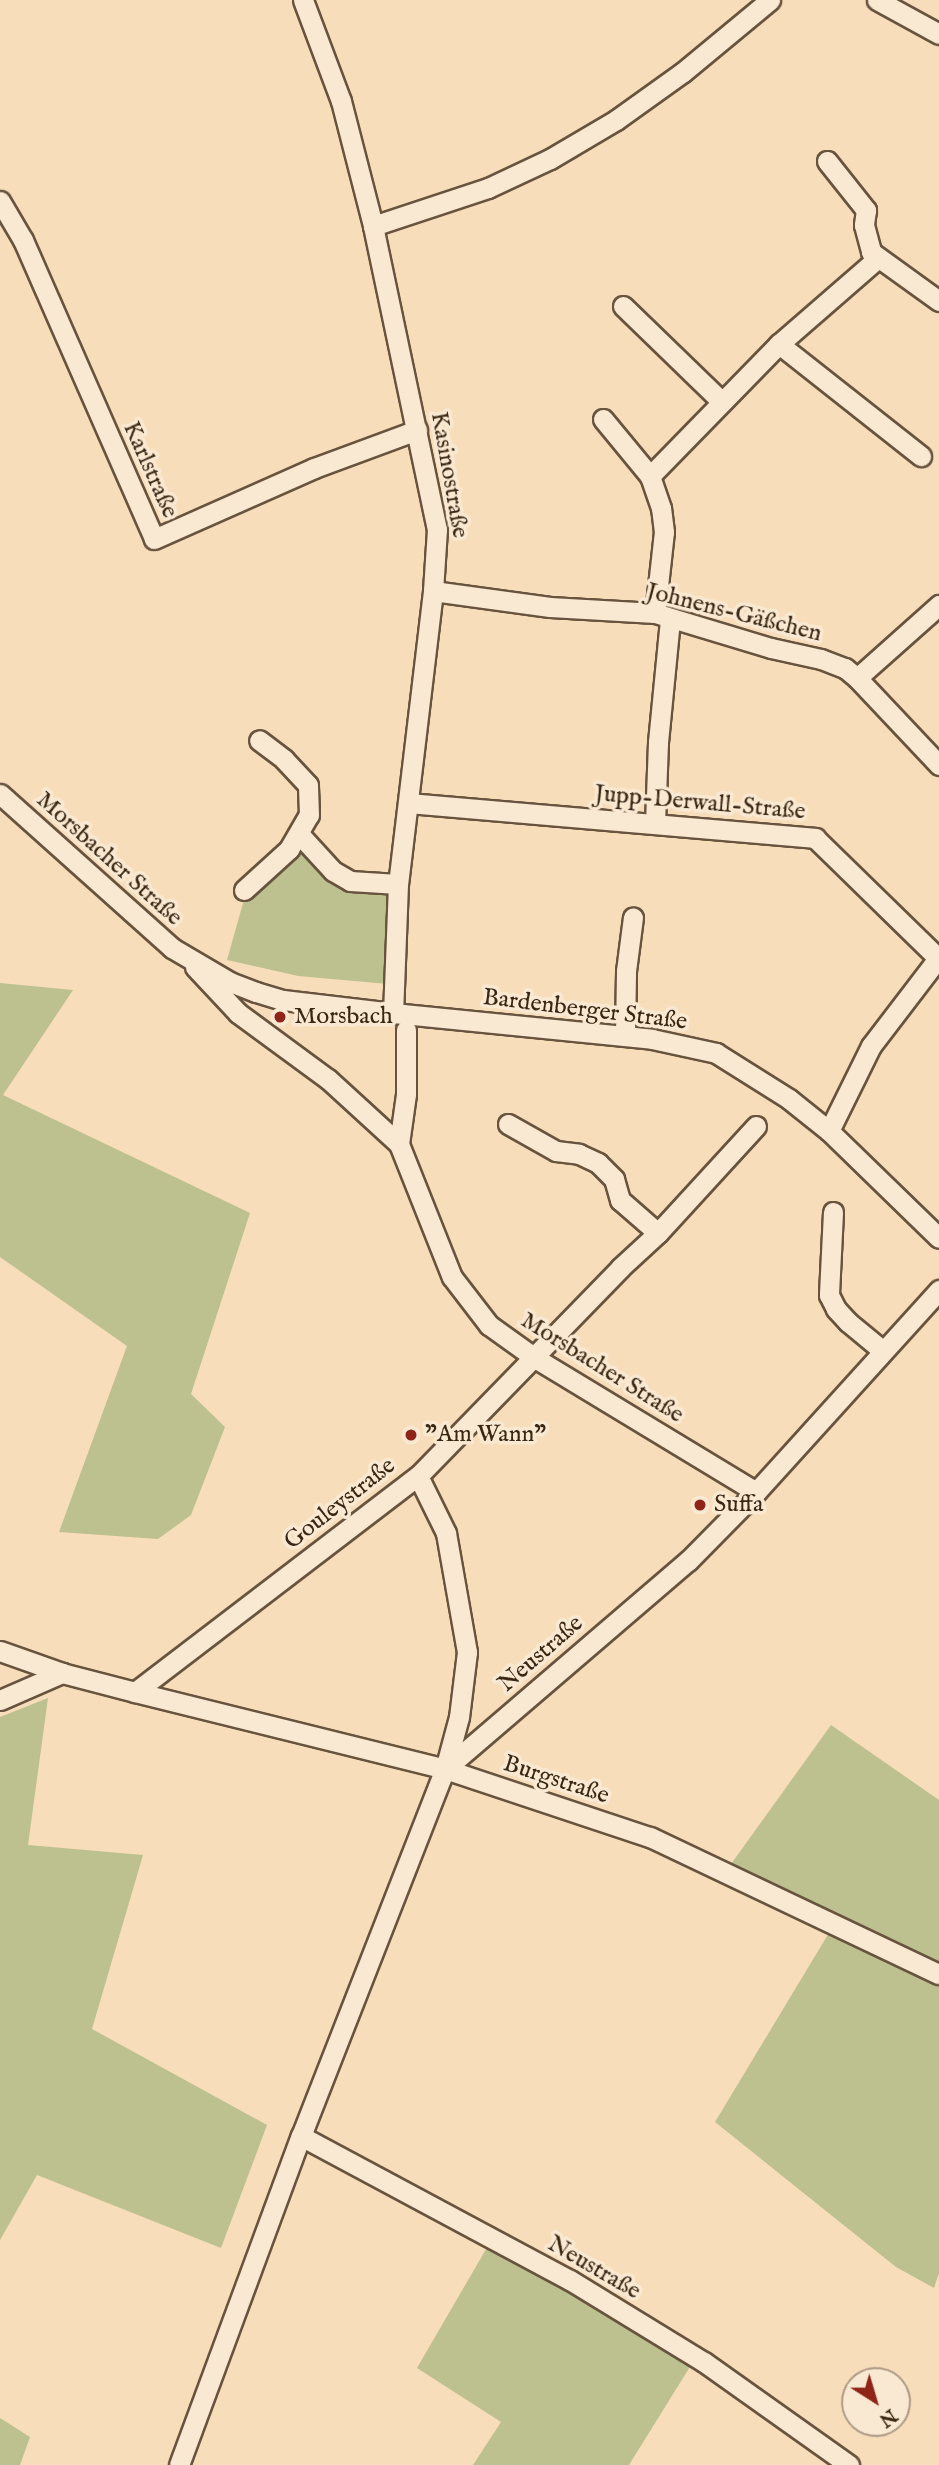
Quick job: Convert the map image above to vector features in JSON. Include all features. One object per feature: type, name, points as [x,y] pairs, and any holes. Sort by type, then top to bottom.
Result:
[{"type":"street","name":"Kasinostraße","points":[[303,0],[341,101],[373,226],[437,529],[433,592],[398,884],[393,1013]]},
{"type":"street","points":[[373,226],[488,188],[550,159],[616,120],[770,0]]},
{"type":"street","points":[[886,2],[939,34]]},
{"type":"street","points":[[827,161],[866,210],[867,241],[871,253],[939,301]]},
{"type":"street","name":"Karlstraße","points":[[0,201],[23,240],[154,539],[314,468],[417,430]]},
{"type":"street","points":[[650,476],[779,344],[878,258]]},
{"type":"street","points":[[623,306],[721,401]]},
{"type":"street","points":[[779,344],[921,456]]},
{"type":"street","points":[[603,419],[650,476],[661,508],[664,532],[655,824]]},
{"type":"street","name":"Johnens-Gäßchen","points":[[433,592],[550,607],[662,616],[771,648],[821,659],[845,668],[857,678],[939,765]]},
{"type":"street","points":[[857,678],[939,605]]},
{"type":"street","points":[[244,890],[274,865],[300,835],[309,815],[308,785],[284,759],[259,740]]},
{"type":"street","name":"Morsbacher Straße","points":[[0,794],[188,959],[238,1013],[328,1079],[399,1144]]},
{"type":"street","name":"Jupp-Derwall-Straße","points":[[409,803],[815,838],[939,957]]},
{"type":"street","points":[[300,835],[333,871],[350,881],[398,884]]},
{"type":"street","points":[[625,1036],[626,971],[633,917]]},
{"type":"street","points":[[829,1131],[871,1046],[939,957]]},
{"type":"street","name":"Morsbacher Straße","points":[[188,959],[230,982],[284,1000]]},
{"type":"street","name":"Bardenberger Straße","points":[[284,1000],[652,1039],[716,1054],[789,1099],[829,1131],[939,1238]]},
{"type":"street","name":"Morsbacher Straße","points":[[406,1030],[406,1094],[399,1144],[452,1277],[489,1325],[535,1358],[756,1492]]},
{"type":"street","points":[[508,1124],[556,1151],[579,1154],[598,1163],[614,1179],[621,1200],[658,1233]]},
{"type":"street","name":"Gouleystraße","points":[[135,1692],[418,1476],[620,1268],[658,1233],[756,1126]]},
{"type":"street","points":[[833,1212],[830,1295],[836,1309],[848,1322],[883,1351]]},
{"type":"street","name":"Neustraße","points":[[179,2465],[301,2136],[445,1769],[688,1561],[756,1492],[939,1290]]},
{"type":"street","points":[[418,1476],[446,1534],[467,1652],[458,1717],[445,1769]]},
{"type":"street","points":[[0,1651],[62,1673],[135,1692]]},
{"type":"street","points":[[0,1700],[62,1673]]},
{"type":"street","name":"Burgstraße","points":[[135,1692],[445,1769],[650,1837],[939,1975]]},
{"type":"street","name":"Neustraße","points":[[301,2136],[570,2280],[704,2362],[849,2465]]},
{"type":"green space","points":[[300,848],[393,892],[388,984],[298,976],[227,960],[245,896]]},
{"type":"green space","points":[[0,983],[73,990],[3,1095],[250,1213],[191,1394],[225,1427],[191,1515],[158,1539],[59,1532],[127,1346],[0,1257]]},
{"type":"green space","points":[[48,1698],[28,1845],[143,1855],[92,2029],[267,2125],[221,2248],[37,2175],[0,2240],[0,1717]]},
{"type":"green space","points":[[831,1725],[939,1800],[939,2273],[934,2288],[896,2267],[715,2122],[838,1918],[731,1864]]},
{"type":"green space","points":[[496,2232],[701,2349],[629,2465],[473,2465],[501,2422],[417,2368]]},
{"type":"green space","points":[[0,2418],[30,2437],[20,2465],[0,2465]]},
{"type":"place","name":"Morsbach","points":[[280,1017]]},
{"type":"place","name":"\"Am Wann\"","points":[[411,1435]]},
{"type":"place","name":"Suffa","points":[[700,1505]]}]
